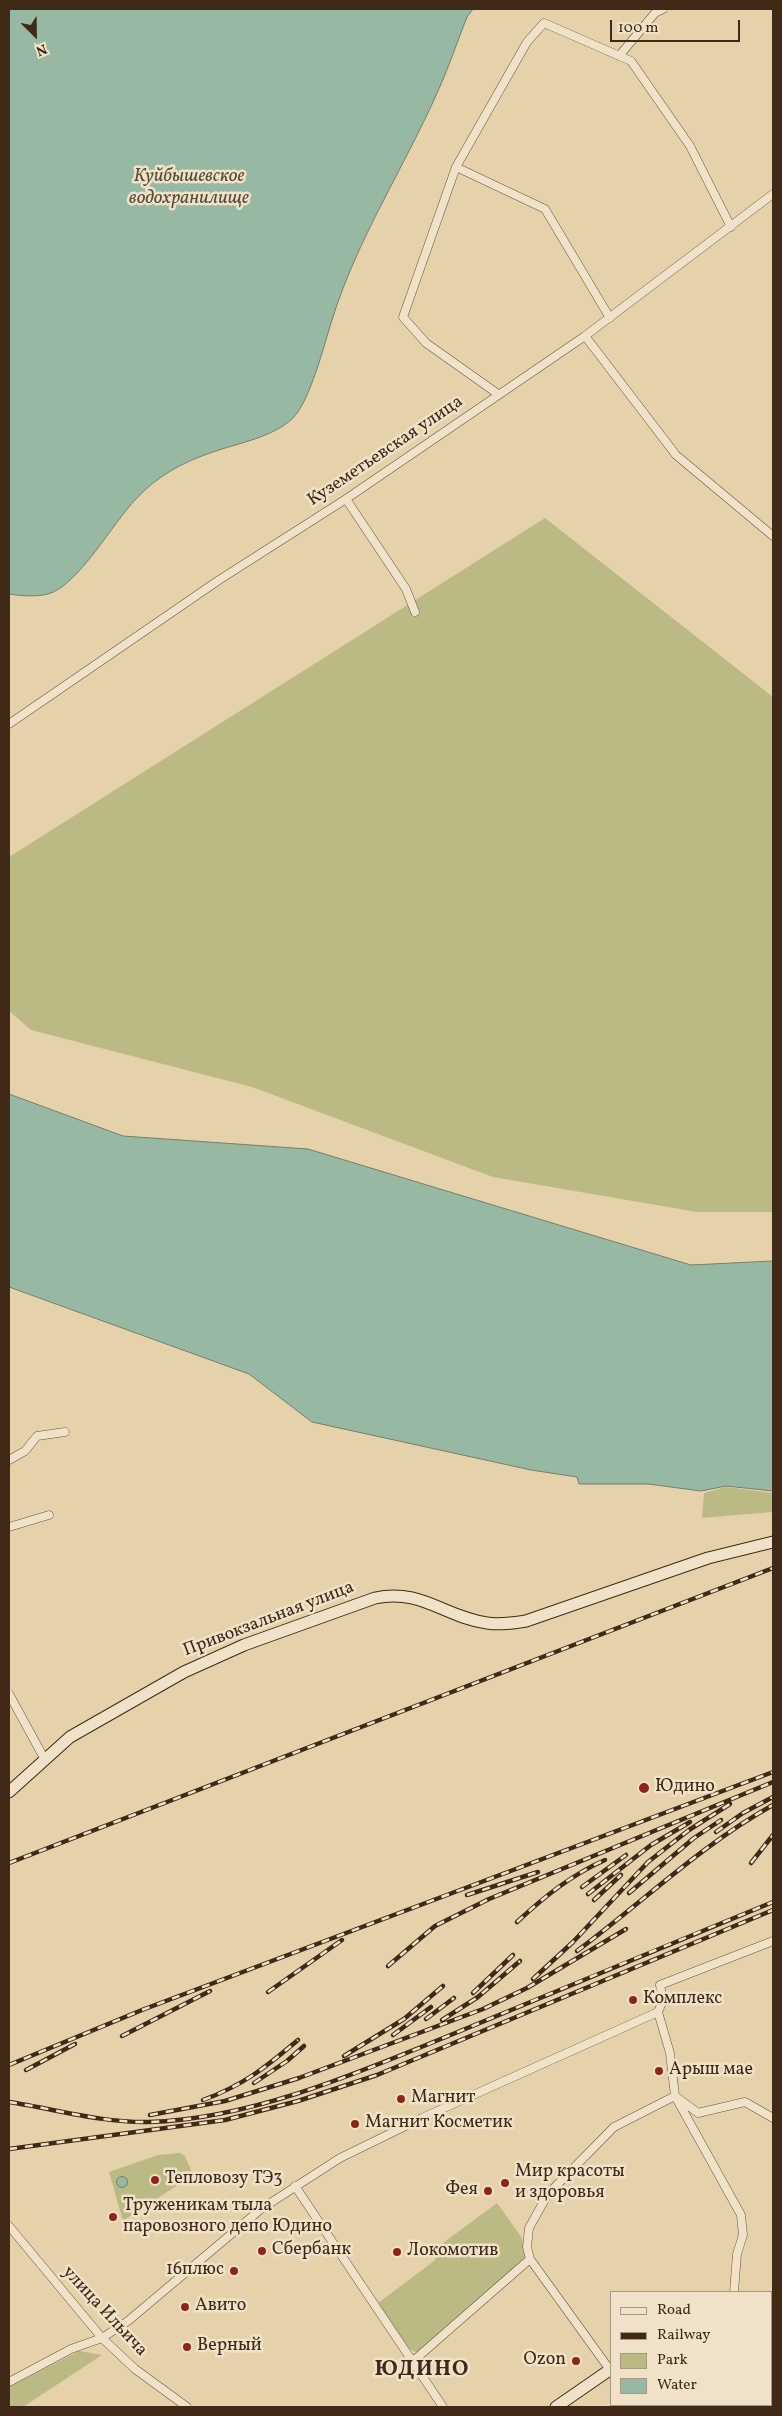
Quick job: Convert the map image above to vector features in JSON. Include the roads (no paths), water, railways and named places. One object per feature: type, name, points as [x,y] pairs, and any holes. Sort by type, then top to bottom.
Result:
[{"type":"main road","name":"Привокзальная улица","points":[[9,1792],[63,1742],[91,1723],[184,1672],[244,1645],[366,1601],[391,1594],[406,1595],[455,1614],[486,1623],[504,1624],[526,1621],[708,1558],[773,1542]]},
{"type":"main road","points":[[556,2407],[610,2370]]},
{"type":"street","points":[[619,56],[656,13],[663,9]]},
{"type":"street","points":[[498,394],[426,343],[403,317],[456,168],[527,42],[544,23],[631,61],[690,146],[732,228]]},
{"type":"street","points":[[456,168],[545,209],[610,318]]},
{"type":"street","name":"Куземетьевская улица","points":[[9,724],[219,580],[346,499],[610,318],[732,228],[773,194]]},
{"type":"street","points":[[584,336],[676,455],[773,536]]},
{"type":"street","points":[[346,499],[406,589],[415,612]]},
{"type":"street","points":[[9,1460],[25,1451],[38,1436],[65,1432]]},
{"type":"street","points":[[9,1527],[49,1515]]},
{"type":"street","points":[[9,1694],[44,1758]]},
{"type":"street","points":[[734,2291],[737,2254],[743,2235],[741,2215],[675,2096],[670,2053],[658,2012],[663,2000],[660,1984],[773,1941]]},
{"type":"street","points":[[9,2382],[71,2349],[102,2338],[158,2296],[234,2230],[295,2186],[340,2158],[422,2118],[658,2012]]},
{"type":"street","points":[[675,2096],[698,2113],[745,2102],[773,2118]]},
{"type":"street","points":[[610,2368],[530,2259],[527,2247],[529,2228],[548,2194],[614,2128],[675,2096]]},
{"type":"street","points":[[295,2186],[443,2407]]},
{"type":"street","name":"улица Ильича","points":[[9,2226],[102,2338],[135,2369],[187,2407]]},
{"type":"street","points":[[412,2362],[530,2259]]},
{"type":"water","name":"Куйбышевское водохранилище","points":[[9,9],[473,9],[467,17],[446,73],[425,120],[354,261],[342,290],[316,372],[299,411],[284,426],[274,431],[181,465],[153,483],[127,509],[95,552],[71,579],[59,589],[48,594],[34,596],[9,594]]},
{"type":"water","points":[[9,1094],[123,1136],[308,1149],[691,1265],[773,1261],[773,1491],[726,1486],[701,1491],[648,1484],[579,1484],[577,1477],[531,1470],[312,1422],[249,1374],[9,1287]]},
{"type":"water","points":[[122,2176],[128,2182],[122,2188],[116,2182]]},
{"type":"railway","points":[[9,1863],[773,1568]]},
{"type":"railway","points":[[9,2065],[142,2010],[773,1772]]},
{"type":"railway","points":[[388,1966],[435,1926],[489,1899],[773,1782]]},
{"type":"railway","points":[[716,1832],[743,1813],[773,1797]]},
{"type":"railway","points":[[533,1979],[573,1942],[648,1862],[689,1830],[730,1804]]},
{"type":"railway","points":[[577,1951],[721,1838],[773,1805]]},
{"type":"railway","points":[[629,1893],[694,1838],[721,1820]]},
{"type":"railway","points":[[588,1894],[651,1845],[690,1822]]},
{"type":"railway","points":[[751,1863],[773,1835]]},
{"type":"railway","points":[[582,1887],[626,1855]]},
{"type":"railway","points":[[517,1922],[558,1887],[581,1872],[605,1860]]},
{"type":"railway","points":[[467,1895],[538,1872]]},
{"type":"railway","points":[[594,1900],[621,1875]]},
{"type":"railway","points":[[9,2102],[96,2118],[131,2122],[189,2119],[231,2112],[272,2101],[354,2074],[773,1902]]},
{"type":"railway","points":[[9,2149],[225,2120],[298,2101],[377,2075],[773,1910]]},
{"type":"railway","points":[[150,2115],[225,2101],[299,2078],[483,2009],[527,1988],[626,1929]]},
{"type":"railway","points":[[268,1992],[342,1940]]},
{"type":"railway","points":[[473,1993],[513,1955]]},
{"type":"railway","points":[[442,2020],[478,1997],[520,1961]]},
{"type":"railway","points":[[344,2056],[404,2019],[443,1986]]},
{"type":"railway","points":[[122,2036],[210,1991]]},
{"type":"railway","points":[[426,2019],[454,1998]]},
{"type":"railway","points":[[393,2035],[431,2007]]},
{"type":"railway","points":[[203,2100],[243,2082],[298,2040]]},
{"type":"railway","points":[[26,2070],[75,2044]]},
{"type":"railway","points":[[254,2083],[287,2061],[304,2046]]},
{"type":"place","name":"Юдино","points":[[644,1788]]},
{"type":"place","name":"Комплекс","points":[[633,2000]]},
{"type":"place","name":"Арыш мае","points":[[659,2071]]},
{"type":"place","name":"Магнит","points":[[401,2099]]},
{"type":"place","name":"Магнит Косметик","points":[[355,2124]]},
{"type":"place","name":"Тепловозу ТЭ3","points":[[155,2180]]},
{"type":"place","name":"Мир красоты и здоровья","points":[[505,2183]]},
{"type":"place","name":"Фея","points":[[488,2191]]},
{"type":"place","name":"Труженикам тыла паровозного депо Юдино","points":[[113,2217]]},
{"type":"place","name":"Сбербанк","points":[[262,2251]]},
{"type":"place","name":"Локомотив","points":[[397,2252]]},
{"type":"place","name":"16плюс","points":[[234,2271]]},
{"type":"place","name":"Авито","points":[[185,2307]]},
{"type":"place","name":"Верный","points":[[187,2347]]},
{"type":"place","name":"Ozon","points":[[576,2361]]},
{"type":"district","name":"ЮДИНО","points":[[422,2371]]}]
